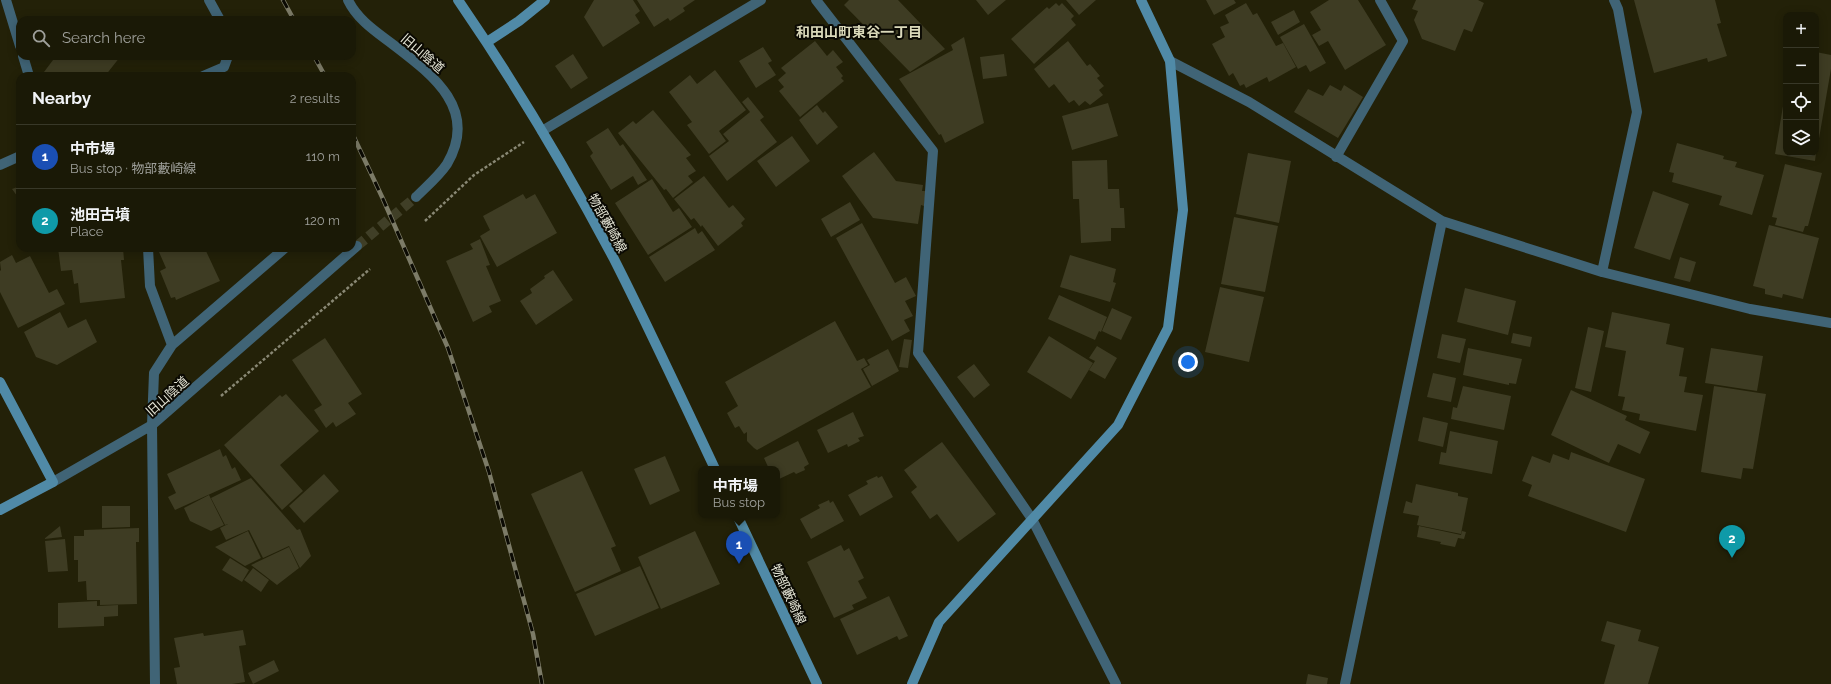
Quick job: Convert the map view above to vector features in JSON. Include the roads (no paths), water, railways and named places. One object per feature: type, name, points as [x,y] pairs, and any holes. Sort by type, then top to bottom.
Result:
[{"type":"street","points":[[6,0],[16,33]]},
{"type":"street","points":[[209,0],[218,16]]},
{"type":"street","name":"旧山陰道","points":[[348,0],[356,13],[371,27],[428,71],[450,101],[455,114],[458,127],[456,140],[446,164],[416,197]]},
{"type":"street","name":"物部藪崎線","points":[[458,0],[487,42],[542,131],[613,258],[714,466]]},
{"type":"street","points":[[487,42],[519,21],[545,0]]},
{"type":"street","points":[[542,131],[749,3],[761,0]]},
{"type":"street","points":[[816,0],[933,151],[918,353],[1032,519],[1116,684]]},
{"type":"street","points":[[912,684],[939,622],[1118,425],[1168,328],[1183,210],[1170,61],[1141,0]]},
{"type":"street","points":[[1336,157],[1403,41],[1380,0]]},
{"type":"street","points":[[1602,272],[1637,112],[1618,9],[1614,0]]},
{"type":"street","points":[[24,60],[28,72]]},
{"type":"street","points":[[212,72],[224,67],[227,60]]},
{"type":"street","points":[[1170,61],[1249,102],[1442,221],[1602,272],[1750,309],[1831,323]]},
{"type":"street","points":[[0,165],[16,158]]},
{"type":"street","points":[[1345,684],[1442,221]]},
{"type":"street","points":[[148,252],[150,286],[172,345]]},
{"type":"street","points":[[0,510],[53,482],[152,425],[154,373],[172,345],[280,252]]},
{"type":"street","name":"旧山陰道","points":[[155,684],[152,425],[350,252]]},
{"type":"street","points":[[0,382],[53,482]]},
{"type":"street","name":"物部藪崎線","points":[[738,518],[817,684]]},
{"type":"tunnel","points":[[357,246],[416,197]]},
{"type":"railway","points":[[283,0],[292,16]]},
{"type":"railway","points":[[316,60],[323,72]]},
{"type":"railway","points":[[356,142],[383,199],[448,348],[489,472],[533,634],[542,684]]},
{"type":"place","name":"池田古墳","points":[[1732,558]]},
{"type":"place","name":"中市場","points":[[739,564]]},
{"type":"district","name":"和田山町東谷一丁目","points":[[859,32]]}]
